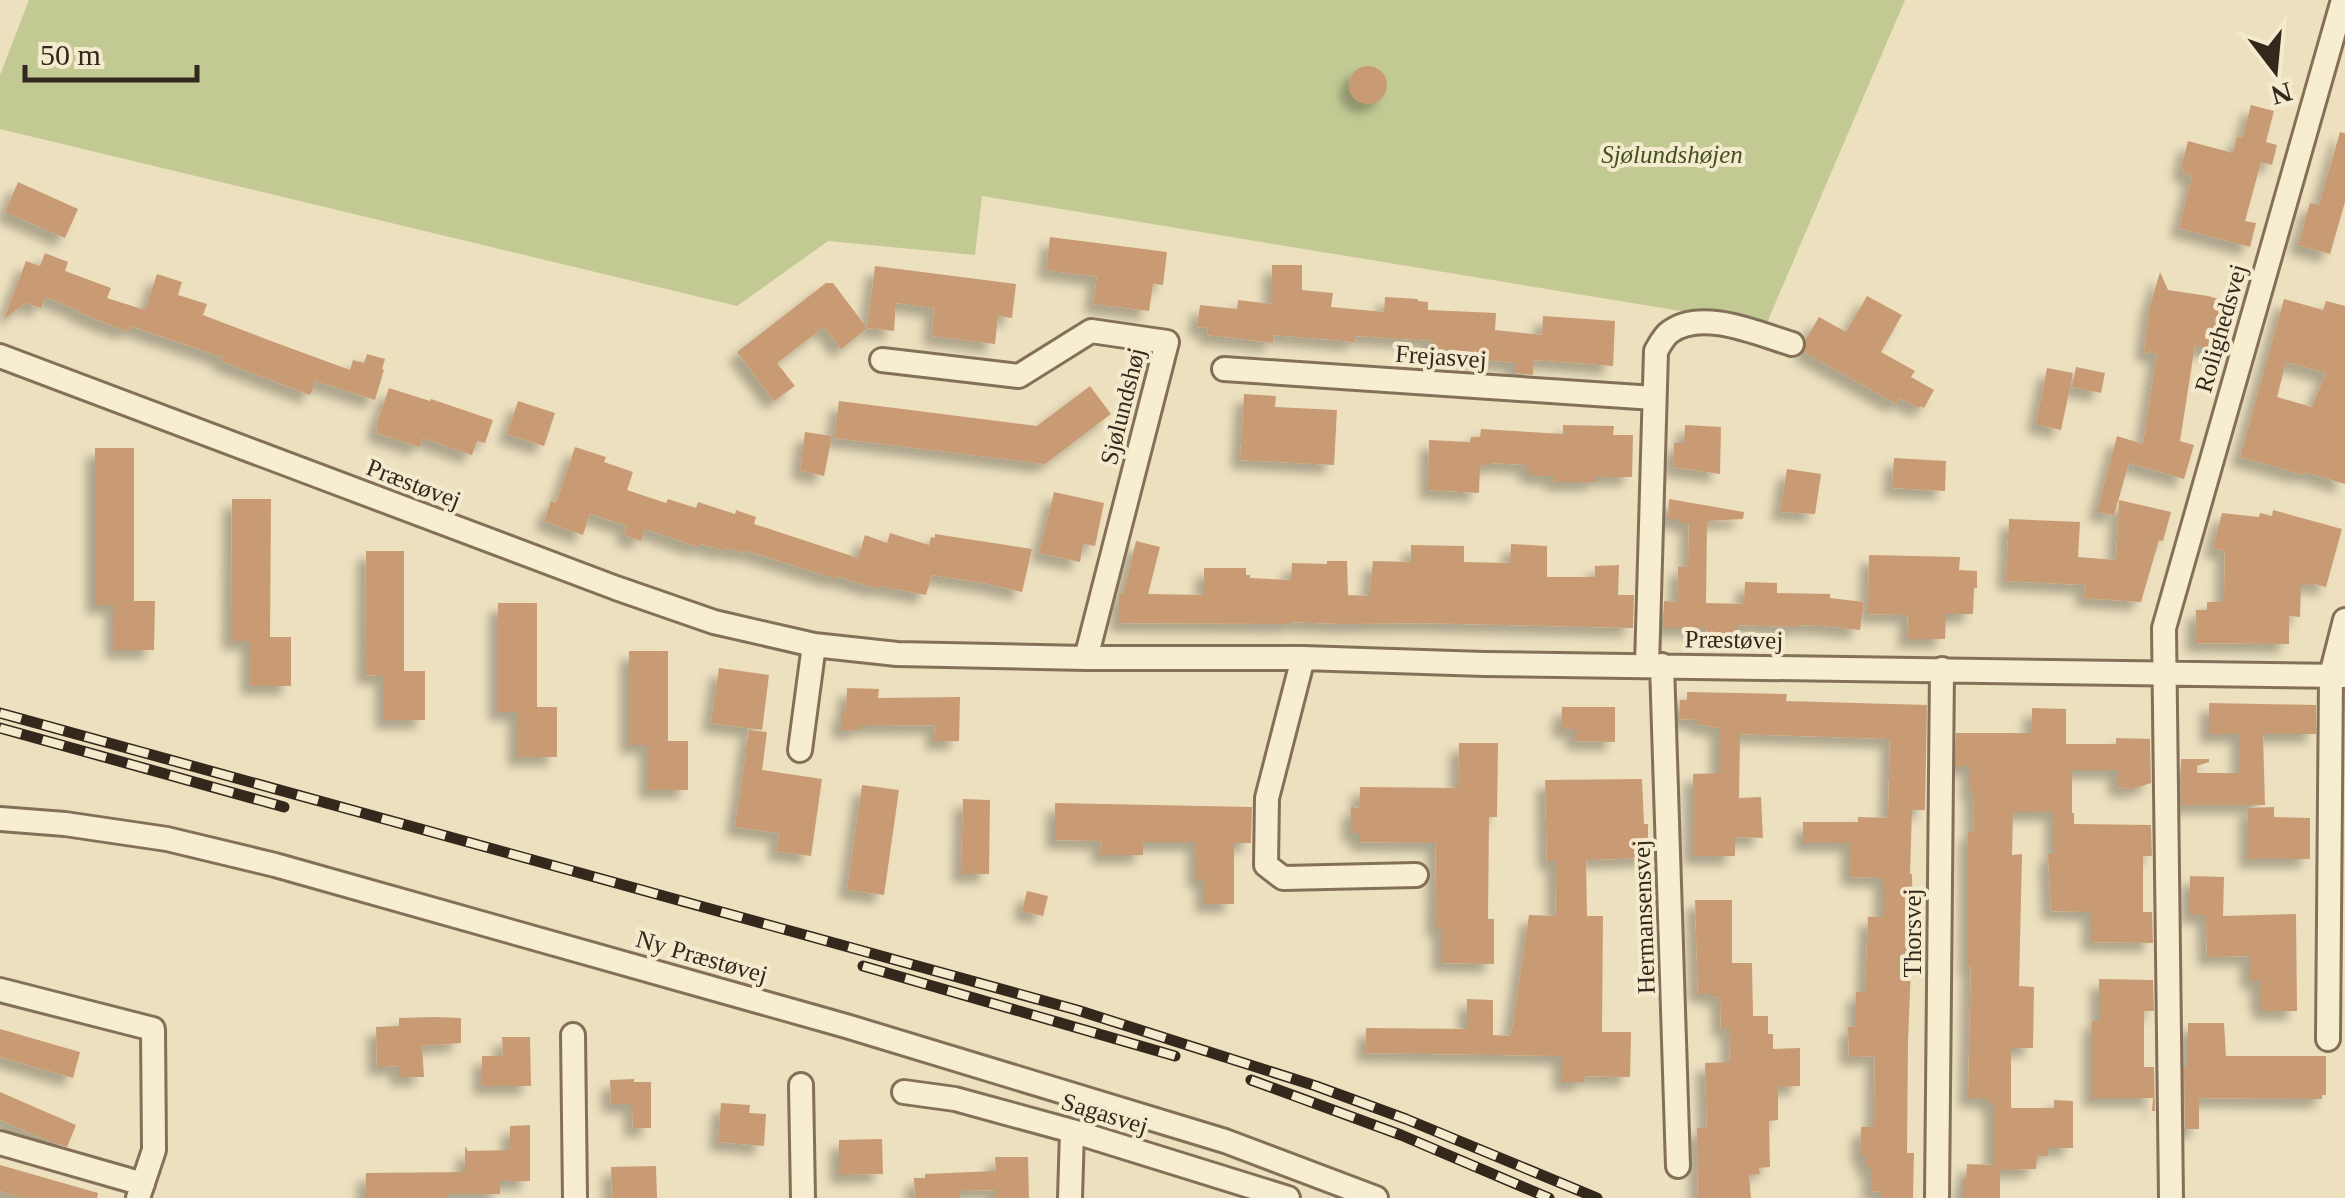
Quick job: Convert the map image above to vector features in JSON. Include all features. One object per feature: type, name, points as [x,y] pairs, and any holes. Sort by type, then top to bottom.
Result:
[{"type":"street","name":"Rolighedsvej","points":[[2163,673],[2164,628],[2343,0]]},
{"type":"street","points":[[1655,665],[1656,350],[1668,333],[1686,324],[1705,322],[1792,344]]},
{"type":"street","name":"Sjølundshøj","points":[[882,360],[1018,376],[1091,331],[1167,342],[1086,658]]},
{"type":"street","name":"Præstøvej","points":[[0,356],[616,588],[714,622],[814,644],[897,654],[1086,658],[1303,658],[2338,676]]},
{"type":"street","name":"Frejasvej","points":[[1224,369],[1654,398]]},
{"type":"street","points":[[2328,1039],[2338,676],[2345,620]]},
{"type":"street","points":[[800,750],[814,644]]},
{"type":"street","points":[[1303,658],[1267,798],[1266,865],[1283,878],[1416,874]]},
{"type":"street","name":"Hermansensvej","points":[[1655,665],[1678,1166]]},
{"type":"street","name":"Thorsvej","points":[[1937,1198],[1942,670]]},
{"type":"street","points":[[2163,673],[2171,1198]]},
{"type":"street","name":"Ny Præstøvej","points":[[0,819],[167,839],[276,865],[846,1026],[1225,1141],[1376,1198]]},
{"type":"street","points":[[0,990],[153,1029],[154,1150],[140,1191],[0,1143]]},
{"type":"street","points":[[573,1036],[576,1198]]},
{"type":"street","points":[[801,1085],[802,1198]]},
{"type":"street","name":"Sagasvej","points":[[904,1092],[955,1099],[1288,1198]]},
{"type":"street","points":[[1070,1198],[1072,1132]]},
{"type":"green space","name":"Sjølundshøjen","points":[[29,0],[1905,0],[1766,325],[982,196],[975,255],[828,241],[737,306],[0,129],[0,75]]},
{"type":"building","points":[[1368,66],[1381,72],[1387,85],[1381,98],[1368,104],[1355,98],[1349,85],[1355,72]]},
{"type":"building","points":[[2251,105],[2274,111],[2266,142],[2277,145],[2272,165],[2261,162],[2245,221],[2256,223],[2250,247],[2179,228],[2192,176],[2181,168],[2188,141],[2233,153],[2237,137],[2242,138]]},
{"type":"building","points":[[2340,132],[2345,133],[2345,202],[2330,254],[2298,245],[2310,203],[2319,205]]},
{"type":"building","points":[[18,182],[78,209],[65,238],[5,212]]},
{"type":"building","points":[[1050,237],[1167,252],[1163,285],[1153,284],[1149,311],[1093,304],[1097,277],[1046,270]]},
{"type":"building","points":[[45,253],[68,262],[65,271],[111,288],[107,298],[145,310],[157,274],[182,282],[178,295],[207,304],[203,315],[271,341],[350,370],[353,360],[364,363],[367,354],[385,359],[375,400],[316,381],[310,395],[221,361],[222,357],[130,326],[128,331],[107,324],[45,297],[41,308],[26,303],[4,319],[26,261],[40,266]]},
{"type":"building","points":[[1272,265],[1302,265],[1302,290],[1333,293],[1331,307],[1384,312],[1385,297],[1418,299],[1428,302],[1428,310],[1496,313],[1495,330],[1542,335],[1543,316],[1615,321],[1613,366],[1534,360],[1533,375],[1515,373],[1515,363],[1464,358],[1465,352],[1434,351],[1434,341],[1356,336],[1355,342],[1274,335],[1273,343],[1207,335],[1208,328],[1197,327],[1200,305],[1237,309],[1238,300],[1272,304]]},
{"type":"building","points":[[875,266],[1016,284],[1012,318],[998,316],[995,344],[932,336],[934,308],[896,303],[894,331],[868,328],[841,349],[824,327],[777,363],[795,386],[774,401],[737,352],[826,283],[833,283],[867,328]]},
{"type":"building","points":[[2160,272],[2168,290],[2236,304],[2221,353],[2195,345],[2180,441],[2194,445],[2184,479],[2129,463],[2114,515],[2097,512],[2117,436],[2143,444],[2157,354],[2144,352],[2149,309]]},
{"type":"building","points":[[1867,296],[1902,315],[1881,352],[1915,371],[1911,377],[1934,390],[1924,408],[1899,398],[1896,404],[1804,352],[1806,339],[1819,317],[1846,332]]},
{"type":"building","points":[[2284,299],[2323,310],[2326,301],[2345,306],[2345,484],[2240,457]],"holes":[[[2286,362],[2326,373],[2312,407],[2277,397]]]},
{"type":"building","points":[[2076,367],[2105,373],[2101,393],[2072,387]]},
{"type":"building","points":[[2047,368],[2073,373],[2061,430],[2036,424]]},
{"type":"building","points":[[1090,386],[1111,414],[1045,464],[834,438],[839,401],[1037,426]]},
{"type":"building","points":[[389,388],[493,420],[485,443],[477,441],[472,455],[423,438],[420,447],[376,433]]},
{"type":"building","points":[[1244,394],[1276,396],[1275,407],[1337,410],[1334,465],[1240,460]]},
{"type":"building","points":[[518,401],[555,413],[544,446],[507,434]]},
{"type":"building","points":[[1563,425],[1614,426],[1613,435],[1633,435],[1632,477],[1554,482],[1553,476],[1527,473],[1527,465],[1491,463],[1480,465],[1479,493],[1428,490],[1429,440],[1470,442],[1471,437],[1480,437],[1481,429],[1563,434]]},
{"type":"building","points":[[1685,425],[1721,427],[1720,474],[1673,467],[1674,443],[1684,443]]},
{"type":"building","points":[[805,432],[832,436],[824,476],[800,470]]},
{"type":"building","points":[[575,447],[606,457],[604,462],[633,472],[627,490],[666,503],[668,499],[696,508],[698,502],[735,514],[736,510],[756,517],[754,524],[858,558],[865,535],[887,543],[890,533],[929,545],[935,534],[1032,549],[1022,592],[932,575],[926,595],[879,586],[878,589],[744,550],[725,551],[701,544],[698,547],[645,529],[641,541],[624,535],[627,526],[590,514],[583,535],[544,521],[551,501],[556,503]]},
{"type":"building","points":[[95,448],[134,448],[134,601],[155,601],[154,650],[114,650],[114,605],[95,605]]},
{"type":"building","points":[[1894,458],[1946,461],[1945,491],[1892,488]]},
{"type":"building","points":[[1787,469],[1821,474],[1815,514],[1780,512]]},
{"type":"building","points":[[1054,492],[1104,503],[1095,546],[1083,544],[1080,562],[1039,553]]},
{"type":"building","points":[[232,499],[271,499],[270,637],[291,637],[291,686],[250,686],[250,641],[231,641]]},
{"type":"building","points":[[1669,499],[1744,512],[1743,519],[1707,521],[1706,603],[1744,604],[1745,582],[1777,583],[1777,593],[1830,594],[1830,598],[1864,602],[1860,630],[1738,625],[1738,637],[1711,637],[1707,636],[1706,628],[1663,628],[1664,601],[1677,602],[1678,567],[1688,567],[1689,523],[1668,519]]},
{"type":"building","points":[[2119,500],[2171,512],[2141,602],[2084,598],[2085,585],[2006,581],[2009,519],[2080,522],[2078,557],[2116,560]]},
{"type":"building","points":[[2273,510],[2342,529],[2326,587],[2301,583],[2300,617],[2289,616],[2289,644],[2195,643],[2196,610],[2207,610],[2207,602],[2224,602],[2225,551],[2213,548],[2222,513],[2259,517],[2260,513],[2272,516]]},
{"type":"building","points":[[1136,541],[1160,547],[1148,594],[1204,595],[1204,568],[1246,568],[1250,578],[1291,580],[1292,563],[1347,561],[1348,595],[1369,596],[1373,561],[1411,562],[1411,545],[1464,546],[1464,562],[1510,563],[1511,544],[1547,546],[1547,577],[1595,577],[1595,566],[1619,565],[1618,595],[1634,595],[1633,628],[1119,623],[1119,594],[1123,594]]},
{"type":"building","points":[[366,551],[404,551],[404,671],[425,671],[425,720],[384,720],[384,676],[365,675]]},
{"type":"building","points":[[1869,555],[1960,557],[1959,570],[1977,571],[1973,614],[1946,614],[1945,639],[1907,639],[1908,615],[1868,614]]},
{"type":"building","points":[[498,603],[537,603],[537,707],[557,707],[557,757],[517,757],[517,712],[498,712]]},
{"type":"building","points":[[629,651],[668,651],[668,741],[688,741],[688,790],[648,790],[648,745],[629,745]]},
{"type":"building","points":[[719,668],[769,675],[762,730],[711,723]]},
{"type":"building","points":[[847,688],[879,689],[878,698],[960,697],[959,741],[934,741],[935,725],[859,726],[859,730],[841,730]]},
{"type":"building","points":[[1687,692],[1787,694],[1786,701],[1927,705],[1925,810],[1912,810],[1910,874],[1913,918],[1907,1153],[1914,1153],[1913,1198],[1882,1198],[1882,1192],[1871,1191],[1871,1167],[1865,1167],[1865,1155],[1860,1155],[1861,1127],[1874,1127],[1875,1056],[1849,1057],[1848,1027],[1856,1026],[1856,992],[1865,992],[1868,917],[1883,917],[1883,878],[1850,877],[1850,843],[1803,843],[1803,822],[1888,818],[1890,739],[1740,734],[1739,798],[1761,797],[1763,838],[1735,837],[1735,856],[1693,856],[1693,774],[1719,773],[1719,728],[1679,719],[1680,700],[1687,700]]},
{"type":"building","points":[[2209,703],[2316,705],[2316,734],[2263,734],[2265,805],[2181,805],[2181,759],[2209,759],[2197,766],[2197,773],[2240,773],[2240,734],[2209,734]]},
{"type":"building","points":[[1562,707],[1615,707],[1615,742],[1575,741],[1575,729],[1561,729]]},
{"type":"building","points":[[2032,708],[2066,709],[2066,744],[2116,744],[2116,738],[2150,739],[2151,783],[2133,789],[2117,787],[2117,770],[2072,770],[2072,813],[2074,824],[2151,825],[2152,856],[2143,856],[2143,912],[2152,912],[2153,943],[2091,942],[2091,912],[2051,911],[2048,854],[2054,854],[2054,812],[2013,812],[2012,855],[2022,854],[2019,986],[2034,987],[2033,1048],[2011,1048],[2011,1108],[2054,1108],[2054,1100],[2073,1101],[2073,1148],[2048,1148],[2048,1156],[2037,1156],[2036,1169],[2000,1170],[2000,1198],[1963,1198],[1967,1164],[1993,1165],[1993,1103],[1988,1103],[1988,1098],[1968,1098],[1968,832],[1974,832],[1973,791],[1970,766],[1956,766],[1956,733],[2032,733]]},
{"type":"building","points":[[749,730],[767,732],[762,770],[822,779],[811,856],[776,851],[779,833],[735,827]]},
{"type":"building","points":[[1459,743],[1498,743],[1497,817],[1489,817],[1488,919],[1494,919],[1494,964],[1441,963],[1441,928],[1435,928],[1436,843],[1359,842],[1359,833],[1351,833],[1351,807],[1359,808],[1360,787],[1458,788]]},
{"type":"building","points":[[1642,779],[1648,858],[1586,860],[1587,916],[1603,916],[1602,1032],[1631,1032],[1630,1077],[1585,1076],[1584,1082],[1562,1082],[1562,1056],[1365,1053],[1366,1028],[1467,1029],[1467,999],[1493,1000],[1493,1035],[1511,1036],[1529,915],[1556,916],[1555,861],[1547,861],[1545,780]]},
{"type":"building","points":[[862,785],[899,790],[884,895],[847,890]]},
{"type":"building","points":[[963,799],[990,800],[989,874],[961,874]]},
{"type":"building","points":[[1055,803],[1252,807],[1251,843],[1234,843],[1234,904],[1204,904],[1204,879],[1196,879],[1196,842],[1144,842],[1143,855],[1100,855],[1101,841],[1055,840]]},
{"type":"building","points":[[2274,807],[2274,817],[2310,818],[2310,859],[2248,859],[2248,808]]},
{"type":"building","points":[[2190,876],[2224,877],[2223,916],[2296,914],[2297,1011],[2262,1011],[2259,980],[2249,980],[2249,956],[2207,957],[2206,915],[2190,915]]},
{"type":"building","points":[[1027,891],[1048,896],[1043,916],[1022,911]]},
{"type":"building","points":[[1695,900],[1732,900],[1732,963],[1752,963],[1753,1016],[1768,1016],[1773,1049],[1800,1048],[1800,1086],[1778,1087],[1778,1120],[1769,1121],[1770,1167],[1749,1175],[1751,1198],[1698,1198],[1697,1128],[1707,1128],[1705,1063],[1730,1062],[1729,1028],[1721,1028],[1720,997],[1698,994]]},
{"type":"building","points":[[2099,979],[2153,980],[2154,1011],[2144,1011],[2144,1067],[2154,1067],[2155,1111],[2153,1098],[2092,1098],[2092,1021],[2099,1021]]},
{"type":"building","points":[[399,1018],[461,1018],[461,1043],[422,1046],[424,1077],[399,1077],[399,1066],[377,1067],[376,1027],[399,1026]]},
{"type":"building","points":[[2188,1023],[2224,1023],[2226,1056],[2326,1056],[2326,1095],[2322,1099],[2199,1098],[2199,1129],[2185,1129]]},
{"type":"building","points":[[0,1029],[80,1052],[73,1078],[0,1057]]},
{"type":"building","points":[[502,1037],[530,1037],[531,1086],[482,1086],[482,1056],[503,1056]]},
{"type":"building","points":[[610,1080],[651,1082],[651,1128],[633,1128],[632,1104],[611,1104]]},
{"type":"building","points":[[0,1092],[76,1125],[67,1147],[0,1120]]},
{"type":"building","points":[[721,1103],[750,1105],[749,1113],[766,1114],[764,1146],[718,1142]]},
{"type":"building","points":[[530,1125],[530,1181],[500,1181],[500,1194],[365,1198],[366,1173],[465,1172],[465,1146],[468,1151],[510,1150],[510,1126]]},
{"type":"building","points":[[882,1139],[883,1174],[839,1175],[839,1140]]},
{"type":"building","points":[[995,1157],[1028,1157],[1029,1198],[996,1198],[996,1190],[960,1191],[960,1198],[915,1198],[914,1178],[925,1178],[925,1174],[996,1171]]},
{"type":"building","points":[[0,1165],[98,1193],[97,1198],[24,1198],[0,1191]]},
{"type":"building","points":[[656,1166],[657,1198],[612,1198],[611,1167]]},
{"type":"railway","points":[[0,713],[1077,1010],[1316,1086],[1597,1198]]},
{"type":"railway","points":[[0,728],[284,807]]},
{"type":"railway","points":[[863,966],[1175,1056]]},
{"type":"railway","points":[[1251,1080],[1401,1135],[1549,1198]]}]
